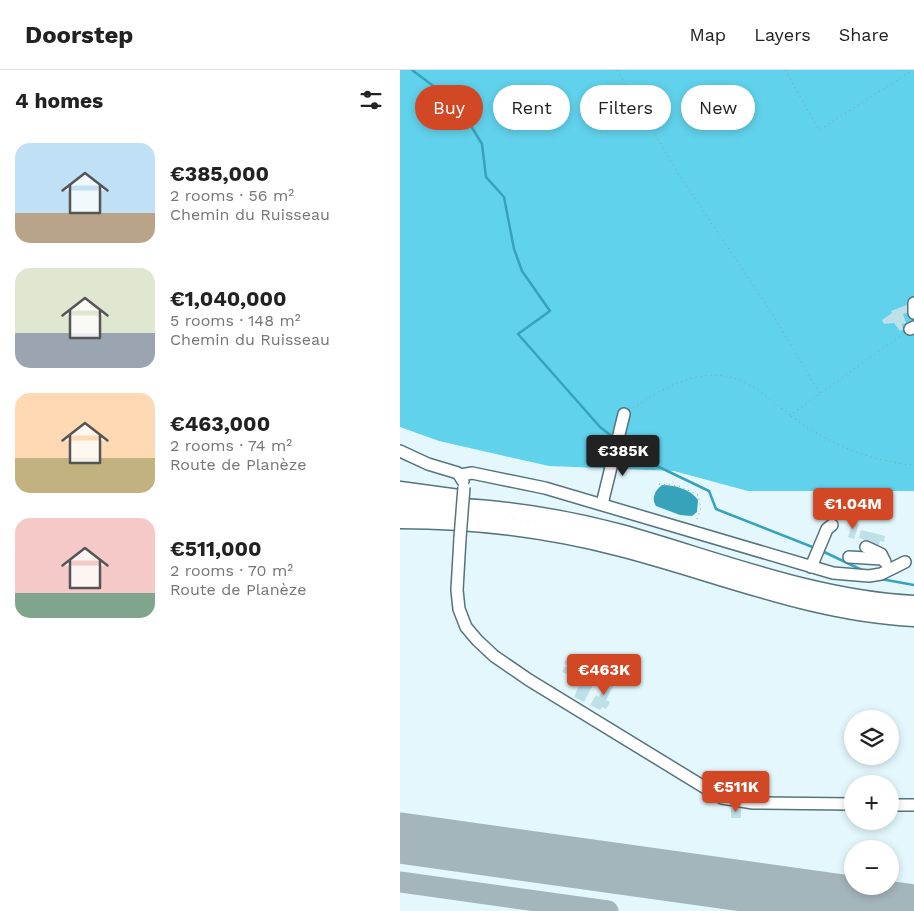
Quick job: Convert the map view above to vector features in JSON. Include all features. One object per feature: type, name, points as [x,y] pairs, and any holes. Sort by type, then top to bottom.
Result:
[{"type":"highway","points":[[400,490],[492,503],[511,512]]},
{"type":"highway","points":[[400,506],[472,508],[511,512],[619,533],[810,588],[860,598],[914,604]]},
{"type":"highway","points":[[400,520],[506,525],[560,534],[622,548],[787,597],[848,611],[914,618]]},
{"type":"highway","points":[[400,526],[424,520]]},
{"type":"street","points":[[914,303],[914,313]]},
{"type":"street","points":[[602,504],[624,414]]},
{"type":"street","points":[[400,451],[461,476],[472,473],[492,476],[602,504],[833,573],[873,575],[886,564]]},
{"type":"street","points":[[461,476],[464,488],[457,590],[462,618],[477,640],[513,670],[722,798],[753,803],[844,804]]},
{"type":"street","points":[[811,567],[828,527],[832,525]]},
{"type":"street","points":[[866,547],[880,554],[886,564]]},
{"type":"street","points":[[849,557],[886,564],[905,562]]},
{"type":"street","points":[[899,805],[914,805]]},
{"type":"path","points":[[617,70],[676,170],[773,315],[820,394]]},
{"type":"path","points":[[785,70],[819,130],[913,70]]},
{"type":"path","points":[[790,415],[912,328]]},
{"type":"path","points":[[624,414],[675,385],[701,376],[722,375],[747,383],[816,433],[876,458],[914,465]]},
{"type":"path","points":[[659,484],[679,486],[698,495],[701,508],[693,532]]},
{"type":"shaded area","points":[[400,70],[914,70],[914,491],[748,491],[674,471],[549,466],[439,441],[400,427]]},
{"type":"shaded area","points":[[662,485],[687,490],[695,496],[698,500],[697,512],[692,516],[680,515],[656,506],[654,495]]},
{"type":"building","points":[[907,305],[909,312],[903,314],[906,323],[902,324],[903,329],[900,331],[894,323],[884,324],[882,320],[892,313],[891,311]]},
{"type":"building","points":[[853,522],[859,524],[854,539],[848,537]]},
{"type":"building","points":[[861,530],[885,536],[884,542],[880,541],[878,549],[869,547],[870,542],[859,538]]},
{"type":"building","points":[[568,656],[581,662],[577,670],[564,664]]},
{"type":"building","points":[[565,666],[576,671],[573,677],[562,672]]},
{"type":"building","points":[[584,666],[599,673],[584,702],[574,697],[581,681],[574,678],[579,678]]},
{"type":"building","points":[[609,678],[616,681],[606,700],[610,702],[606,709],[602,707],[600,710],[590,705],[596,695],[599,697]]},
{"type":"building","points":[[731,808],[741,808],[741,818],[731,818]]},
{"type":"waterway","points":[[412,70],[444,94],[454,111],[468,121],[482,144],[486,177],[504,197],[514,249],[522,271],[550,311],[518,334],[600,427],[614,438]]},
{"type":"waterway","points":[[620,444],[630,453],[709,491],[716,509],[815,548]]},
{"type":"waterway","points":[[822,551],[862,570]]},
{"type":"waterway","points":[[881,579],[914,585]]},
{"type":"taxiway","points":[[400,882],[608,911]]},
{"type":"runway","points":[[400,838],[914,910]]}]
